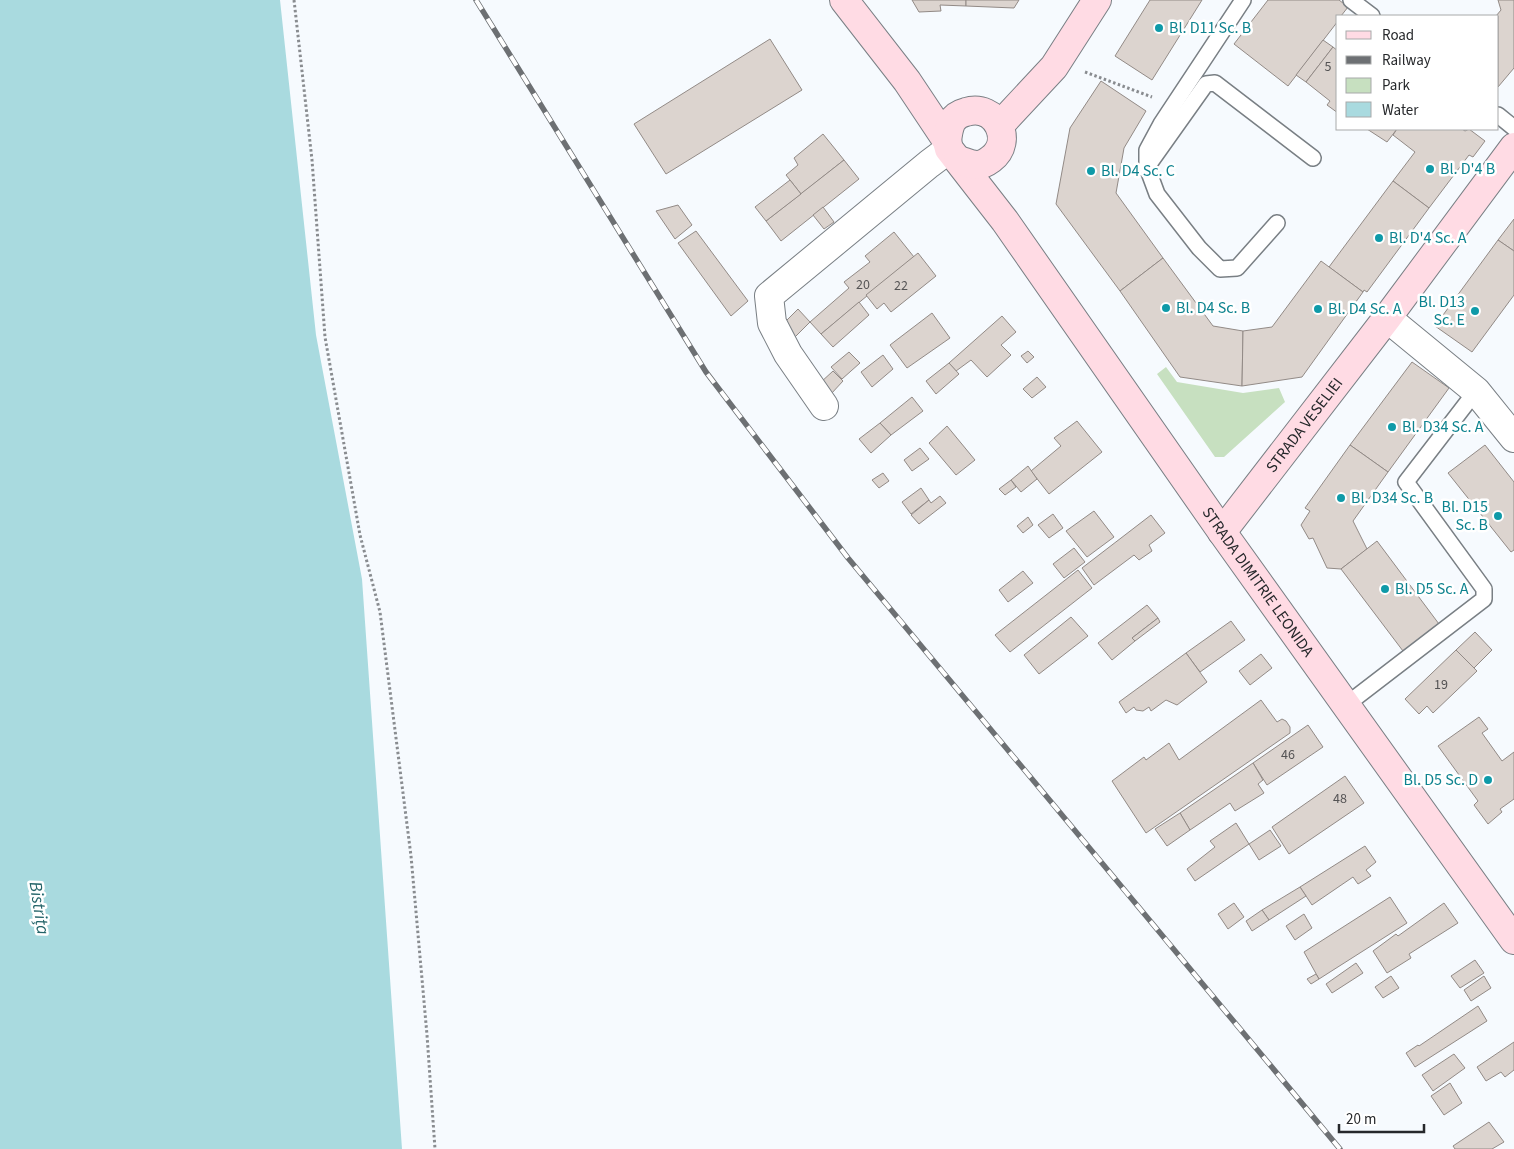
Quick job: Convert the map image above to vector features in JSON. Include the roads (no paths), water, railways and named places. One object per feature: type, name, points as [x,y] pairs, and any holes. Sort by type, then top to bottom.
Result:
[{"type":"main road","name":"STRADA DIMITRIE LEONIDA","points":[[844,0],[907,81],[951,150],[1006,221],[1222,532],[1514,940]]},
{"type":"main road","points":[[1000,125],[1054,67],[1097,0]]},
{"type":"main road","name":"STRADA DIMITRIE LEONIDA","points":[[907,81],[959,114]]},
{"type":"main road","points":[[974,109],[987,112],[1000,125],[1002,144],[996,156],[986,163],[977,165],[951,150],[949,125],[959,114],[974,109]]},
{"type":"main road","name":"STRADA VESELIEI","points":[[1222,532],[1514,147]]},
{"type":"main road","name":"STRADA DIMITRIE LEONIDA","points":[[996,156],[1006,221]]},
{"type":"street","points":[[824,406],[788,354],[772,323],[770,296],[921,170],[951,150]]},
{"type":"street","points":[[1386,318],[1476,391],[1514,438]]},
{"type":"lane","points":[[1243,0],[1161,124],[1147,150],[1147,167],[1157,194],[1199,248],[1220,269],[1237,268],[1277,223]]},
{"type":"lane","points":[[1351,0],[1371,15]]},
{"type":"lane","points":[[1147,167],[1206,84],[1215,83],[1313,158]]},
{"type":"lane","points":[[1499,116],[1514,128]]},
{"type":"lane","points":[[1346,705],[1484,599],[1484,589],[1406,482],[1476,391]]},
{"type":"water","name":"Bistrița","points":[[0,0],[280,0],[316,335],[362,579],[402,1149],[0,1149]]},
{"type":"railway","points":[[476,0],[706,372],[848,558],[1340,1149]]},
{"type":"place","name":"Bl. D11 Sc. B","points":[[1159,28]]},
{"type":"place","name":"Bl. D'4 B","points":[[1430,169]]},
{"type":"place","name":"Bl. D4 Sc. C","points":[[1091,171]]},
{"type":"place","name":"Bl. D'4 Sc. A","points":[[1379,238]]},
{"type":"place","name":"Bl. D4 Sc. B","points":[[1166,308]]},
{"type":"place","name":"Bl. D4 Sc. A","points":[[1318,309]]},
{"type":"place","name":"Bl. D13 Sc. E","points":[[1475,311]]},
{"type":"place","name":"Bl. D34 Sc. A","points":[[1392,427]]},
{"type":"place","name":"Bl. D34 Sc. B","points":[[1341,498]]},
{"type":"place","name":"Bl. D15 Sc. B","points":[[1498,516]]},
{"type":"place","name":"Bl. D5 Sc. A","points":[[1385,589]]},
{"type":"place","name":"Bl. D5 Sc. D","points":[[1488,780]]}]
